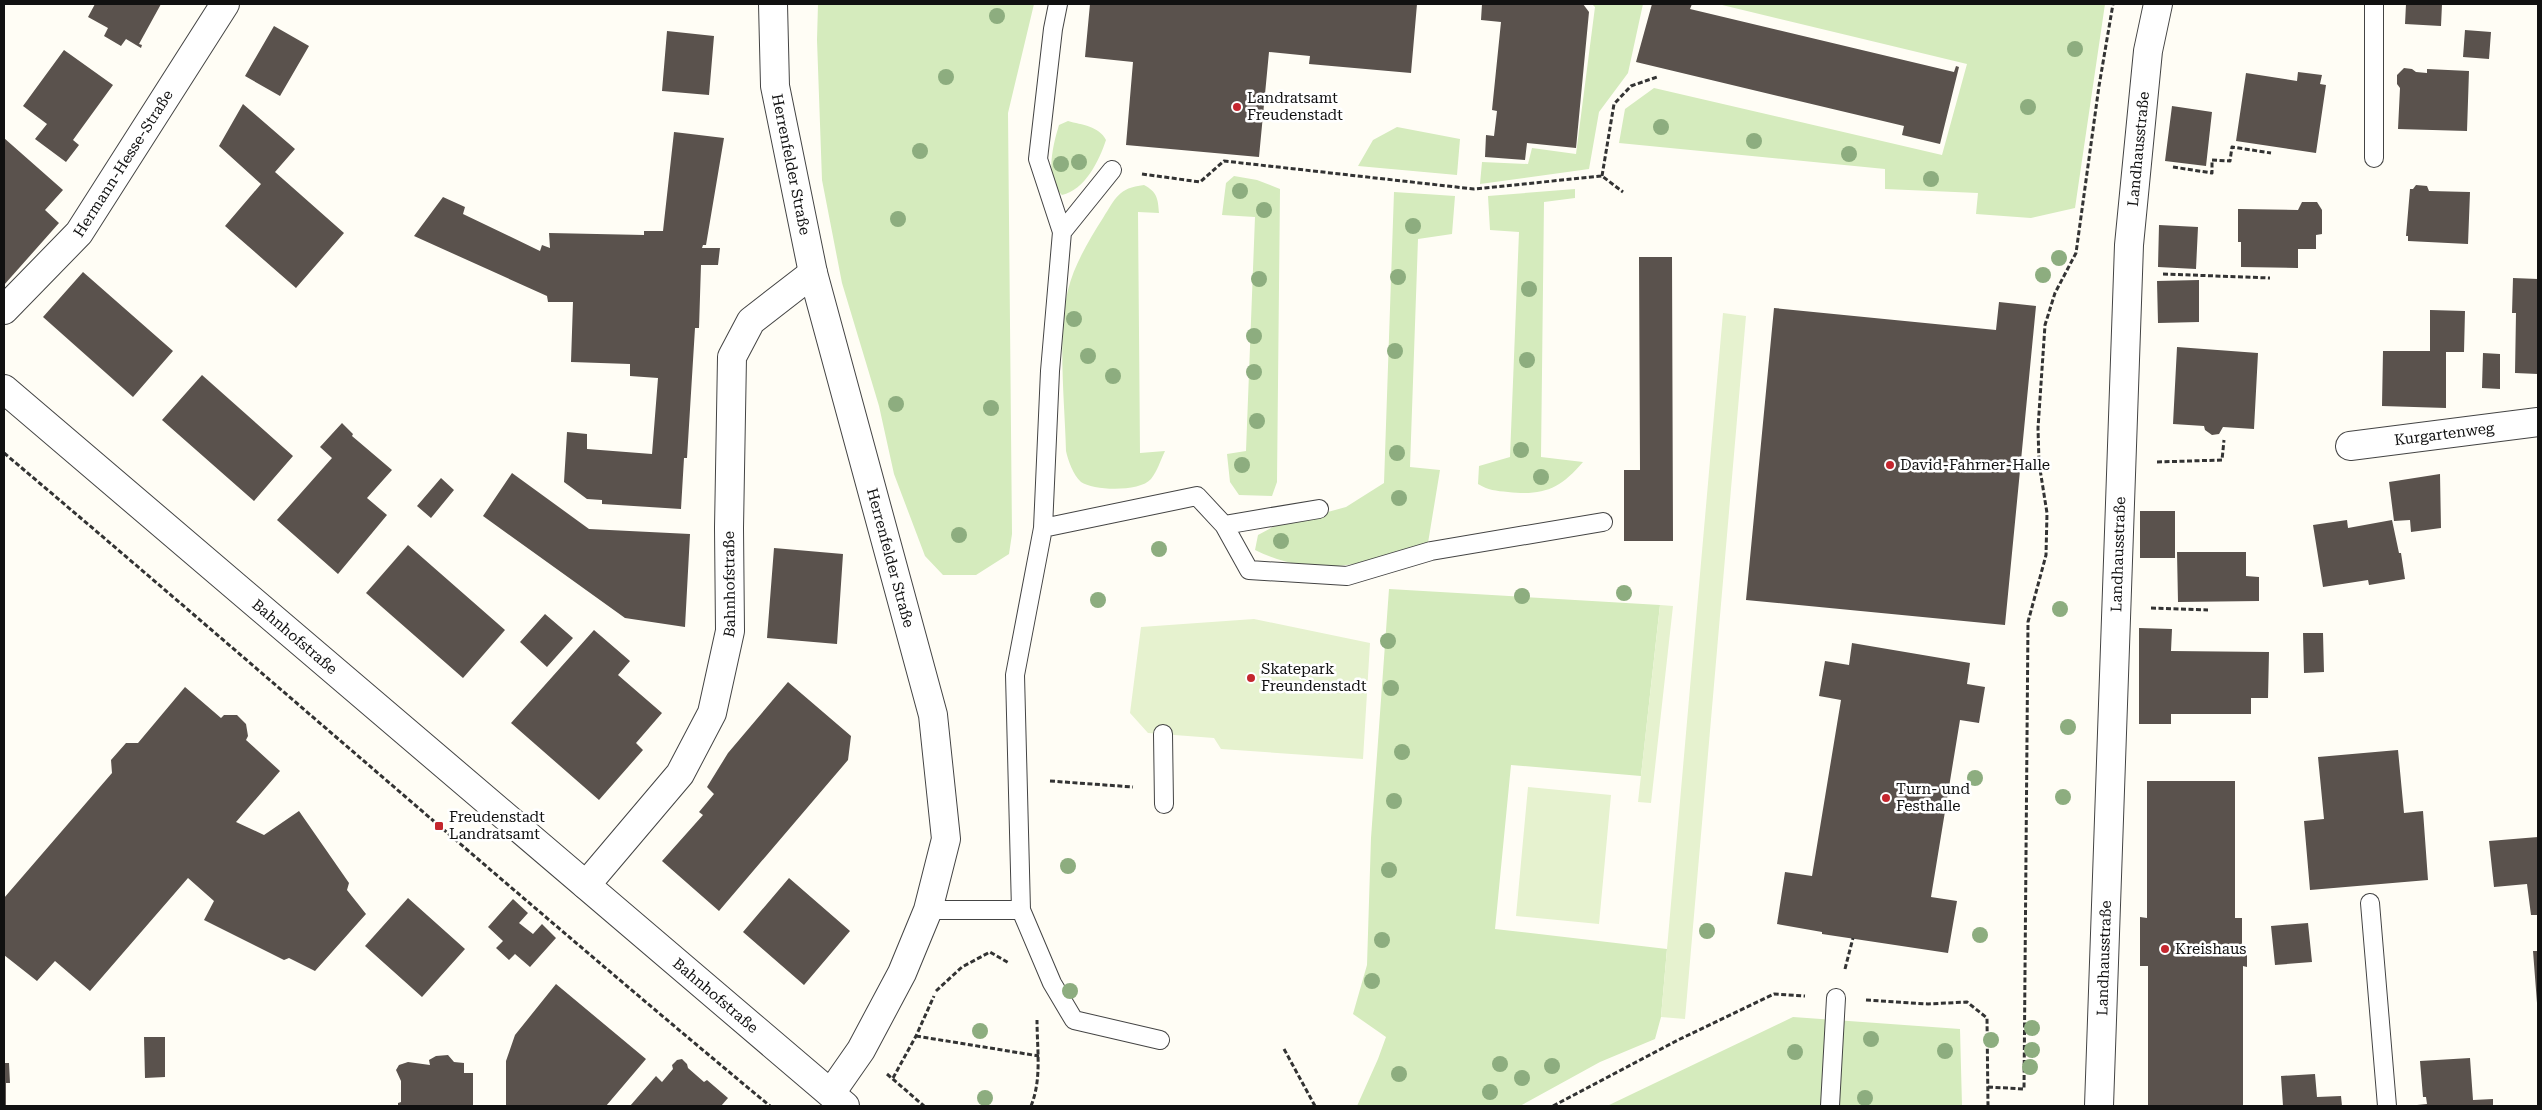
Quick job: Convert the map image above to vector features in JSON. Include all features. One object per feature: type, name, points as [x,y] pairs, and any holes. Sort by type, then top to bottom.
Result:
[{"type":"street","name":"Hermann-Hesse-Straße","points":[[4,310],[79,233],[225,4]]},
{"type":"street","name":"Herrenfelder Straße","points":[[774,4],[775,86],[813,273],[933,715],[946,839],[928,910],[902,973],[861,1050],[838,1099]]},
{"type":"street","name":"Landhausstraße","points":[[2098,1106],[2128,273],[2148,51],[2158,4]]},
{"type":"street","name":"Bahnhofstraße","points":[[586,885],[680,774],[712,713],[730,631],[729,528],[732,357],[751,321],[813,273]]},
{"type":"street","name":"Bahnhofstraße","points":[[4,389],[838,1099]]},
{"type":"street","name":"Kurgartenweg","points":[[2350,446],[2538,422]]},
{"type":"lane","points":[[1058,4],[1053,29],[1038,159],[1062,232],[1050,371],[1044,528],[1015,675],[1021,910],[1052,983],[1074,1020],[1160,1040]]},
{"type":"lane","points":[[2374,4],[2374,158]]},
{"type":"lane","points":[[1062,232],[1112,170]]},
{"type":"lane","points":[[1044,528],[1197,496],[1224,525],[1249,570],[1347,576],[1431,551],[1602,522]]},
{"type":"lane","points":[[1224,525],[1319,508]]},
{"type":"lane","points":[[1163,734],[1164,797]]},
{"type":"lane","points":[[2370,903],[2387,1106]]},
{"type":"lane","points":[[928,910],[1021,910]]},
{"type":"lane","points":[[1830,1106],[1836,998]]},
{"type":"path","points":[[1988,1087],[2024,1089],[2028,622],[2046,554],[2046,513],[2039,463],[2038,428],[2045,325],[2055,293],[2076,253],[2099,86],[2113,4]]},
{"type":"path","points":[[1602,176],[1614,104],[1631,86],[1657,76]]},
{"type":"path","points":[[2137,161],[2212,173],[2212,160],[2230,161],[2232,147],[2271,153]]},
{"type":"path","points":[[1112,170],[1200,182],[1224,161],[1474,190],[1602,176],[1623,192]]},
{"type":"path","points":[[2128,273],[2270,278]]},
{"type":"path","points":[[2121,463],[2222,460],[2224,440]]},
{"type":"path","points":[[4,453],[194,614],[644,1002],[770,1106]]},
{"type":"path","points":[[2116,607],[2208,610]]},
{"type":"path","points":[[1018,778],[1164,797]]},
{"type":"path","points":[[893,1078],[916,1036],[937,988],[962,967],[990,952],[1012,965]]},
{"type":"path","points":[[1031,1106],[1035,1096],[1039,1056],[1036,1010],[1052,983]]},
{"type":"path","points":[[1553,1106],[1678,1040],[1774,994],[1928,1004],[1967,1002],[1987,1018],[1988,1106]]},
{"type":"path","points":[[916,1036],[1039,1056]]},
{"type":"path","points":[[1284,1049],[1315,1106]]},
{"type":"path","points":[[861,1050],[924,1106]]},
{"type":"green space","points":[[818,4],[1034,4],[1008,113],[1012,534],[1009,554],[976,575],[943,575],[925,556],[894,474],[879,406],[842,283],[822,180],[817,40]]},
{"type":"green space","points":[[1592,4],[1643,4],[1628,73],[1599,112],[1589,169],[1480,184],[1482,162],[1528,164],[1532,148],[1576,154],[1595,7]]},
{"type":"green space","points":[[1718,4],[2105,4],[2075,208],[2031,218],[1976,214],[1978,193],[1885,189],[1885,169],[1619,143],[1625,109],[1654,88],[1942,155],[1967,64]]},
{"type":"green space","points":[[1068,121],[1095,129],[1106,140],[1090,174],[1078,187],[1062,195],[1056,188],[1053,180],[1052,162],[1054,142],[1059,125]]},
{"type":"green space","points":[[1397,127],[1460,139],[1457,175],[1358,166],[1373,140]]},
{"type":"green space","points":[[1234,176],[1257,180],[1280,189],[1277,482],[1272,496],[1239,495],[1230,482],[1227,454],[1246,451],[1255,217],[1222,215],[1226,183]]},
{"type":"green space","points":[[1144,185],[1152,190],[1156,196],[1159,213],[1138,212],[1140,453],[1165,451],[1153,476],[1145,483],[1117,489],[1096,487],[1087,485],[1078,479],[1071,467],[1066,451],[1062,370],[1065,308],[1068,290],[1078,262],[1111,205],[1123,191],[1135,186]]},
{"type":"green space","points":[[1575,189],[1575,198],[1544,202],[1541,457],[1583,462],[1566,479],[1550,489],[1520,493],[1489,489],[1478,484],[1479,466],[1510,457],[1519,232],[1490,230],[1488,196]]},
{"type":"green space","points":[[1394,192],[1455,196],[1452,234],[1418,239],[1410,467],[1440,470],[1428,543],[1384,557],[1342,566],[1300,565],[1278,559],[1255,550],[1258,535],[1273,527],[1346,507],[1384,483]]},
{"type":"green space","points":[[1723,313],[1746,316],[1685,1019],[1661,1017]]},
{"type":"green space","points":[[1389,589],[1660,605],[1641,776],[1511,765],[1495,929],[1667,949],[1661,1017],[1655,1039],[1600,1062],[1520,1106],[1357,1106],[1386,1037],[1353,1014],[1367,965],[1371,838]]},
{"type":"green space","points":[[1660,605],[1673,606],[1651,803],[1638,802]]},
{"type":"green space","name":"Skatepark Freundenstadt","points":[[1254,619],[1370,643],[1363,759],[1221,749],[1214,738],[1148,733],[1130,713],[1141,627]]},
{"type":"green space","points":[[1528,787],[1611,795],[1599,924],[1516,916]]},
{"type":"green space","points":[[1793,1017],[1960,1029],[1962,1106],[1607,1106]]},
{"type":"building","points":[[95,4],[161,4],[139,44],[142,45],[141,48],[126,39],[121,46],[104,36],[108,28],[88,17]]},
{"type":"building","name":"Landratsamt Freudenstadt","points":[[1090,4],[1417,4],[1411,73],[1309,64],[1310,56],[1269,52],[1259,157],[1126,145],[1133,62],[1085,57]]},
{"type":"building","points":[[1482,4],[1583,4],[1589,12],[1576,148],[1527,143],[1525,160],[1485,157],[1486,135],[1494,136],[1497,111],[1492,110],[1501,22],[1481,20]]},
{"type":"building","points":[[1652,4],[1692,4],[1690,9],[1954,72],[1956,66],[1959,67],[1940,144],[1902,135],[1904,126],[1636,62]]},
{"type":"building","points":[[2406,4],[2442,4],[2441,26],[2405,24]]},
{"type":"building","points":[[274,26],[309,46],[280,96],[245,76]]},
{"type":"building","points":[[2465,30],[2491,32],[2489,59],[2463,57]]},
{"type":"building","points":[[667,31],[714,36],[709,95],[662,91]]},
{"type":"building","points":[[64,50],[113,85],[73,140],[79,145],[66,162],[35,139],[47,124],[23,106]]},
{"type":"building","points":[[2404,68],[2427,73],[2427,69],[2469,71],[2467,131],[2398,129],[2400,88],[2397,84],[2397,75]]},
{"type":"building","points":[[2298,72],[2322,75],[2320,84],[2326,85],[2316,153],[2236,141],[2246,73],[2297,81]]},
{"type":"building","points":[[243,104],[295,149],[275,172],[344,233],[296,288],[225,226],[261,184],[219,146]]},
{"type":"building","points":[[2172,106],[2212,112],[2206,166],[2165,161]]},
{"type":"building","points":[[674,132],[724,138],[706,245],[703,245],[702,248],[720,248],[718,265],[701,265],[699,328],[695,328],[687,458],[684,458],[681,509],[602,504],[602,500],[587,499],[564,482],[567,432],[587,434],[587,449],[652,454],[658,378],[630,376],[630,364],[571,362],[573,302],[548,302],[547,296],[414,236],[443,197],[465,207],[463,214],[540,251],[542,245],[550,248],[549,233],[644,235],[644,231],[663,231]]},
{"type":"building","points":[[4,138],[63,190],[45,210],[59,223],[4,285]]},
{"type":"building","points":[[2416,185],[2427,186],[2429,191],[2470,192],[2468,244],[2408,241],[2408,236],[2406,236],[2410,189],[2413,189]]},
{"type":"building","points":[[2302,202],[2317,202],[2322,210],[2322,234],[2316,235],[2316,249],[2298,249],[2298,268],[2241,267],[2241,242],[2238,242],[2238,209],[2298,210]]},
{"type":"building","points":[[2159,225],[2198,227],[2196,269],[2158,267]]},
{"type":"building","points":[[1639,257],[1672,257],[1673,541],[1624,541],[1624,470],[1640,470]]},
{"type":"building","points":[[83,272],[173,351],[133,397],[43,317]]},
{"type":"building","points":[[2513,278],[2538,279],[2538,374],[2515,373],[2516,313],[2512,313]]},
{"type":"building","points":[[2199,280],[2199,322],[2158,323],[2157,281]]},
{"type":"building","name":"David-Fahrner-Halle","points":[[1999,302],[2036,306],[2005,625],[1746,600],[1774,308],[1996,330]]},
{"type":"building","points":[[2430,310],[2465,311],[2464,352],[2446,352],[2446,408],[2382,406],[2383,351],[2430,351]]},
{"type":"building","points":[[2177,347],[2258,353],[2254,429],[2223,427],[2219,434],[2212,435],[2205,430],[2204,426],[2173,424]]},
{"type":"building","points":[[2483,353],[2500,354],[2500,389],[2482,388]]},
{"type":"building","points":[[202,375],[293,456],[254,501],[162,420]]},
{"type":"building","points":[[342,423],[353,434],[352,436],[392,470],[367,498],[387,515],[338,574],[277,520],[332,458],[320,447]]},
{"type":"building","points":[[512,473],[589,529],[690,534],[685,627],[625,618],[483,516]]},
{"type":"building","points":[[2440,474],[2441,528],[2411,532],[2410,520],[2394,521],[2389,482]]},
{"type":"building","points":[[441,478],[454,490],[431,518],[417,506]]},
{"type":"building","points":[[2140,511],[2175,511],[2175,558],[2140,558]]},
{"type":"building","points":[[2347,520],[2348,528],[2392,520],[2399,553],[2401,553],[2405,579],[2369,585],[2368,580],[2323,587],[2313,525]]},
{"type":"building","points":[[408,545],[505,630],[463,678],[366,593]]},
{"type":"building","points":[[774,548],[843,554],[837,644],[767,638]]},
{"type":"building","points":[[2177,552],[2246,552],[2246,576],[2259,577],[2259,601],[2178,602]]},
{"type":"building","points":[[545,614],[573,638],[547,667],[520,642]]},
{"type":"building","points":[[2139,628],[2172,629],[2171,651],[2269,652],[2268,698],[2251,698],[2251,714],[2171,714],[2171,724],[2139,724]]},
{"type":"building","points":[[594,630],[630,661],[618,675],[662,713],[636,743],[643,750],[599,800],[511,723]]},
{"type":"building","points":[[2303,633],[2323,633],[2324,672],[2304,673]]},
{"type":"building","name":"Turn- und Festhalle","points":[[1852,643],[1970,663],[1967,684],[1985,687],[1979,723],[1960,720],[1931,897],[1957,901],[1948,953],[1822,934],[1822,932],[1777,924],[1785,872],[1812,876],[1841,700],[1819,696],[1825,661],[1849,665]]},
{"type":"building","points":[[788,682],[851,736],[848,760],[719,911],[662,861],[703,815],[699,812],[714,794],[707,787],[728,753]]},
{"type":"building","points":[[185,687],[221,718],[224,715],[237,715],[246,724],[248,736],[246,740],[280,771],[236,822],[264,835],[299,811],[349,883],[347,890],[366,914],[315,971],[289,958],[284,960],[204,920],[214,901],[188,878],[90,991],[55,961],[37,981],[4,955],[4,898],[112,773],[111,760],[126,743],[138,743]]},
{"type":"building","points":[[2398,750],[2404,813],[2423,811],[2428,880],[2310,890],[2304,821],[2324,819],[2318,757]]},
{"type":"building","points":[[2147,781],[2235,781],[2235,918],[2242,918],[2242,951],[2247,950],[2247,967],[2243,966],[2243,1106],[2148,1106],[2148,966],[2140,966],[2140,917],[2147,918]]},
{"type":"building","points":[[2538,837],[2538,915],[2531,915],[2527,884],[2494,887],[2489,841]]},
{"type":"building","points":[[789,878],[850,931],[804,985],[743,932]]},
{"type":"building","points":[[408,898],[465,949],[422,997],[365,946]]},
{"type":"building","points":[[513,899],[528,913],[519,923],[533,934],[542,924],[556,938],[530,967],[515,954],[509,960],[496,948],[503,941],[488,927]]},
{"type":"building","points":[[2308,923],[2312,962],[2275,965],[2271,926]]},
{"type":"building","points":[[2533,951],[2538,951],[2538,1003],[2537,1003]]},
{"type":"building","points":[[556,984],[646,1059],[606,1106],[506,1106],[506,1061],[515,1035]]},
{"type":"building","points":[[144,1037],[165,1037],[165,1077],[145,1078]]},
{"type":"building","points":[[448,1055],[454,1062],[464,1063],[464,1073],[473,1073],[473,1106],[398,1106],[398,1103],[401,1102],[401,1081],[396,1070],[399,1065],[408,1062],[430,1065],[429,1060],[436,1056]]},
{"type":"building","points":[[2470,1058],[2473,1100],[2493,1099],[2493,1106],[2407,1106],[2427,1104],[2426,1097],[2423,1097],[2420,1061]]},
{"type":"building","points":[[682,1059],[688,1068],[704,1082],[707,1080],[728,1098],[721,1106],[630,1106],[656,1076],[662,1082],[673,1069],[672,1065],[677,1060]]},
{"type":"building","points":[[4,1063],[9,1063],[10,1083],[6,1083],[6,1106],[4,1106]]},
{"type":"building","points":[[2315,1074],[2317,1097],[2341,1096],[2342,1106],[2283,1106],[2281,1076]]},
{"type":"place","name":"Landratsamt Freudenstadt","points":[[1237,107]]},
{"type":"place","name":"David-Fahrner-Halle","points":[[1890,465]]},
{"type":"place","name":"Skatepark Freundenstadt","points":[[1251,678]]},
{"type":"place","name":"Turn- und Festhalle","points":[[1886,798]]},
{"type":"place","name":"Freudenstadt Landratsamt","points":[[439,826]]},
{"type":"place","name":"Kreishaus","points":[[2165,949]]}]
